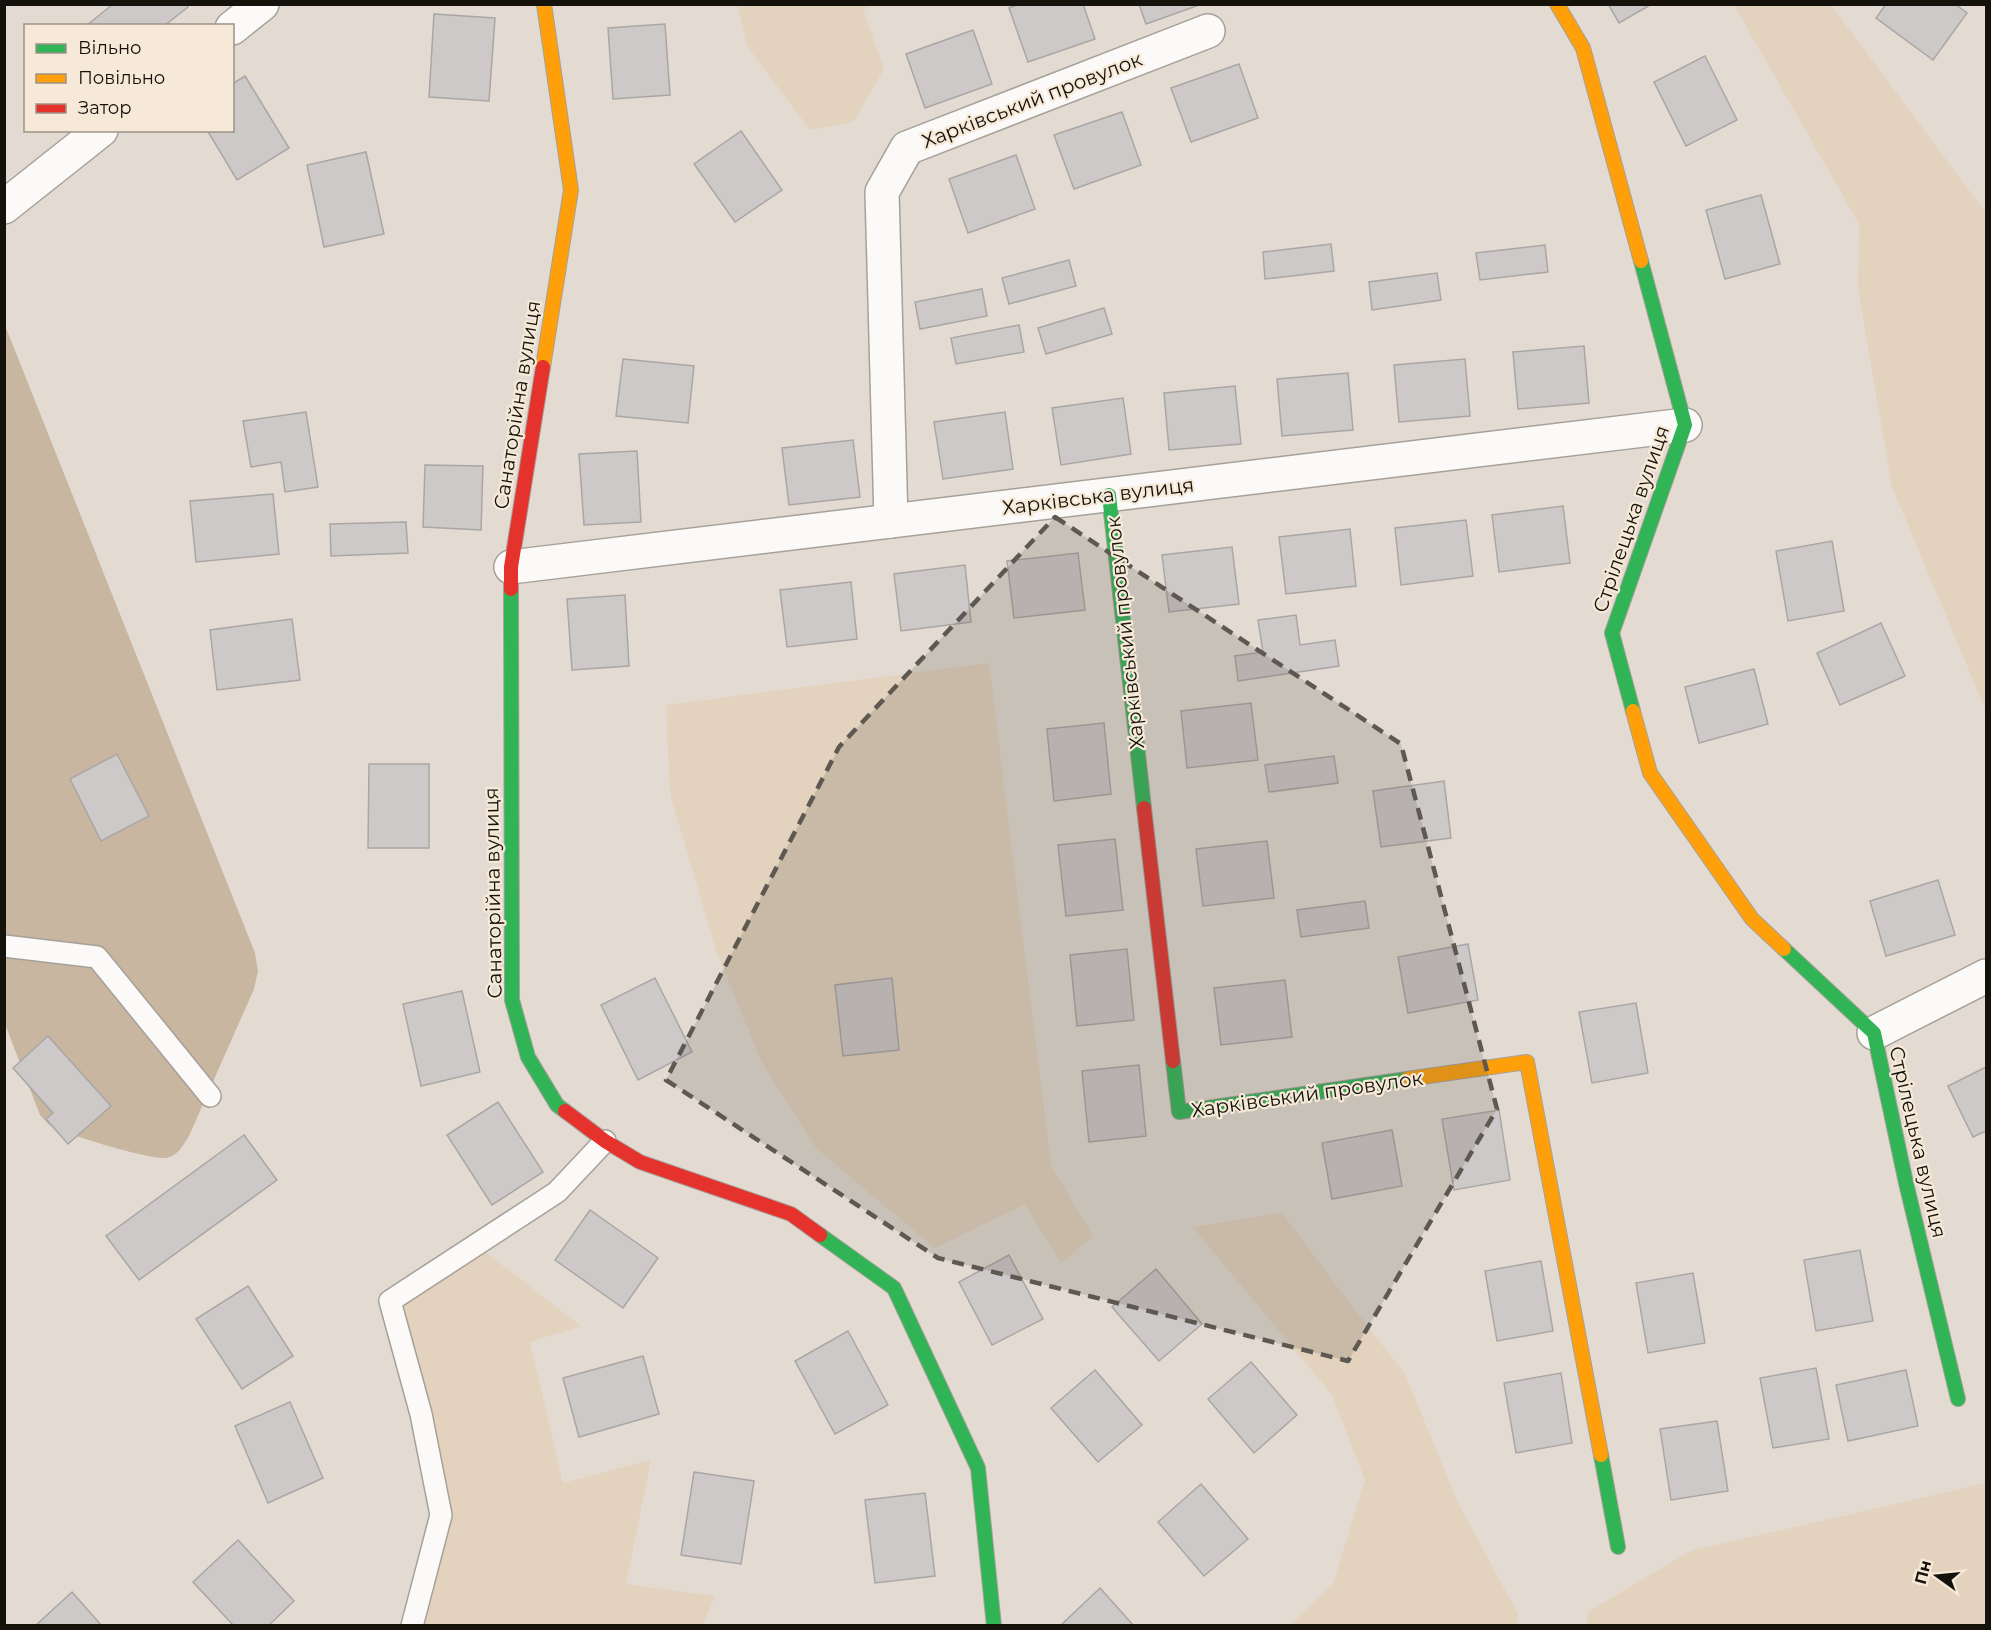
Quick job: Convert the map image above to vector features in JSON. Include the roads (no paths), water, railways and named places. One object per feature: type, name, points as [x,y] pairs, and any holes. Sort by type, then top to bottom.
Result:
[{"type":"street","points":[[234,26],[262,4]]},
{"type":"street","name":"Санаторійна вулиця","points":[[544,4],[571,190],[511,567],[512,1000],[528,1057],[557,1105],[605,1141],[640,1162],[791,1214],[894,1288],[978,1468],[994,1626]]},
{"type":"street","name":"Стрілецька вулиця","points":[[1557,4],[1583,48],[1685,425],[1612,633],[1650,773],[1752,919],[1874,1033],[1906,1183],[1958,1400]]},
{"type":"street","name":"Харківський провулок","points":[[891,521],[882,192],[907,148],[1208,31]]},
{"type":"street","points":[[4,207],[99,132]]},
{"type":"street","name":"Харківська вулиця","points":[[511,567],[1685,425]]},
{"type":"street","name":"Харківський провулок","points":[[1110,495],[1179,1112],[1527,1062],[1618,1547]]},
{"type":"street","points":[[1874,1033],[1986,976]]},
{"type":"lane","points":[[4,946],[97,957],[210,1096]]},
{"type":"lane","points":[[412,1626],[441,1515],[421,1414],[390,1301],[556,1192],[605,1141]]}]
